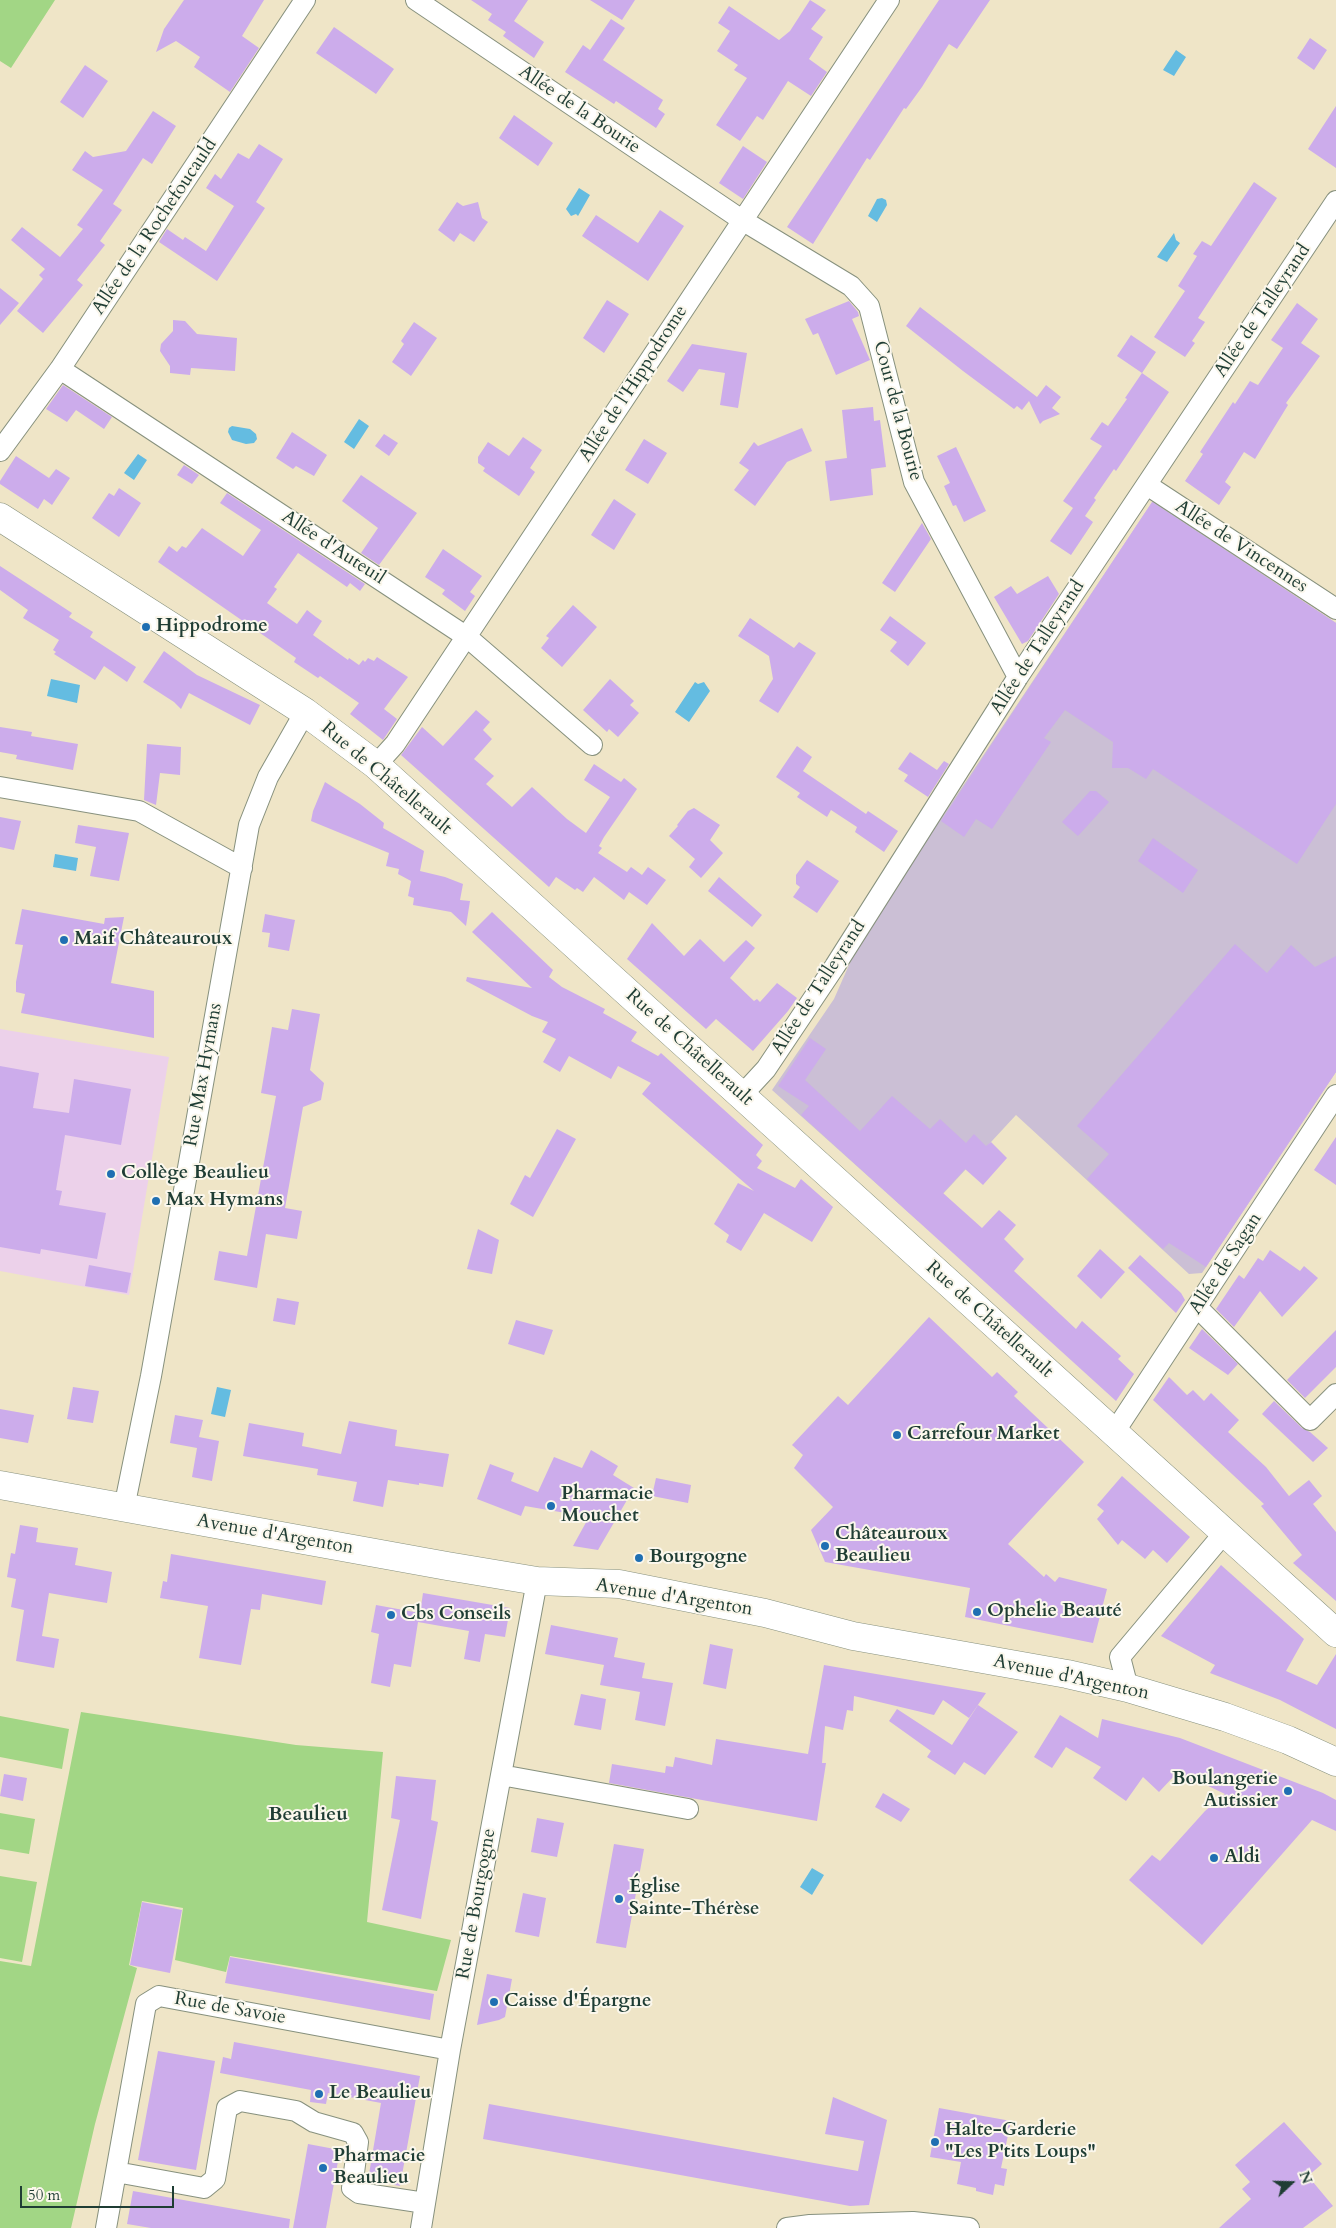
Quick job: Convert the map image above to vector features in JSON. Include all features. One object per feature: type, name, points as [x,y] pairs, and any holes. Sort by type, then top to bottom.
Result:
[{"type":"main road","name":"Rue de Châtellerault","points":[[0,517],[305,712],[376,765],[866,1206],[950,1286],[1114,1431],[1336,1633]]},
{"type":"main road","name":"Avenue d'Argenton","points":[[0,1485],[537,1581],[619,1584],[765,1613],[853,1636],[1067,1674],[1128,1688],[1233,1720],[1288,1740],[1336,1762]]},
{"type":"street","name":"Allée de la Rochefoucauld","points":[[0,451],[60,369],[305,0]]},
{"type":"street","name":"Allée de la Bourie","points":[[416,0],[742,220]]},
{"type":"street","name":"Allée de l'Hippodrome","points":[[376,765],[395,744],[889,0]]},
{"type":"street","name":"Allée de Talleyrand","points":[[742,1096],[766,1069],[835,966],[1018,678],[1336,201]]},
{"type":"street","name":"Cour de la Bourie","points":[[742,220],[851,286],[870,306],[914,482],[1018,678]]},
{"type":"street","name":"Allée d'Auteuil","points":[[60,369],[466,637],[592,745]]},
{"type":"street","name":"Allée de Vincennes","points":[[1147,485],[1336,610]]},
{"type":"street","name":"Rue Max Hymans","points":[[124,1508],[151,1376],[249,825],[268,777],[305,712]]},
{"type":"street","points":[[0,787],[139,811],[242,868]]},
{"type":"street","name":"Allée de Sagan","points":[[1114,1431],[1336,1095]]},
{"type":"street","points":[[1197,1307],[1310,1420],[1336,1394]]},
{"type":"street","points":[[1128,1688],[1120,1657],[1225,1532]]},
{"type":"street","name":"Rue de Bourgogne","points":[[421,2228],[450,2050],[537,1581]]},
{"type":"street","points":[[501,1775],[688,1809]]},
{"type":"street","name":"Rue de Savoie","points":[[106,2228],[146,2004],[160,1996],[450,2050]]},
{"type":"street","points":[[116,2172],[204,2188],[215,2179],[227,2108],[240,2101],[296,2111],[314,2122],[353,2133],[358,2142],[352,2188],[359,2193],[425,2203]]},
{"type":"street","points":[[787,2228],[810,2225],[913,2222],[969,2228]]},
{"type":"shaded area","points":[[1153,501],[1336,623],[1336,1072],[1202,1273],[1189,1274],[1016,1115],[918,1221],[772,1090],[834,999],[860,940]]},
{"type":"shaded area","name":"Collège Beaulieu","points":[[0,1029],[169,1057],[129,1295],[0,1271]]},
{"type":"green space","points":[[0,0],[55,0],[11,68],[0,61]]},
{"type":"green space","points":[[81,1712],[296,1745],[383,1752],[367,1922],[451,1940],[437,1991],[230,1956],[226,1972],[175,1960],[183,1908],[142,1901],[129,1965],[137,1968],[95,2124],[71,2228],[0,2228],[0,1961],[31,1966]]},
{"type":"green space","points":[[0,1716],[69,1729],[62,1769],[0,1757]]},
{"type":"green space","points":[[0,1813],[35,1819],[29,1854],[0,1849]]},
{"type":"green space","points":[[0,1876],[37,1882],[22,1962],[0,1958]]},
{"type":"water","points":[[1176,50],[1186,57],[1174,76],[1163,70]]},
{"type":"water","points":[[579,188],[590,195],[578,216],[576,214],[571,216],[566,209]]},
{"type":"water","points":[[882,198],[886,200],[887,205],[877,222],[868,216],[877,199]]},
{"type":"water","points":[[1174,233],[1176,240],[1180,243],[1167,262],[1157,257]]},
{"type":"water","points":[[359,419],[369,426],[354,449],[344,442]]},
{"type":"water","points":[[232,426],[250,429],[256,434],[257,439],[254,443],[246,444],[232,440],[228,432]]},
{"type":"water","points":[[138,454],[147,460],[134,480],[124,473]]},
{"type":"water","points":[[51,679],[80,685],[77,703],[47,696]]},
{"type":"water","points":[[695,682],[698,684],[704,682],[710,691],[689,722],[675,712]]},
{"type":"water","points":[[55,854],[78,858],[76,871],[53,867]]},
{"type":"water","points":[[217,1387],[231,1390],[225,1417],[211,1414]]},
{"type":"water","points":[[812,1868],[824,1875],[812,1895],[800,1887]]},
{"type":"building","points":[[184,0],[264,0],[242,36],[259,48],[230,92],[194,67],[200,57],[176,41],[156,52],[164,29]]},
{"type":"building","points":[[471,0],[528,0],[514,21],[544,42],[534,58],[503,36],[506,32],[488,20],[492,14]]},
{"type":"building","points":[[590,0],[635,0],[622,20]]},
{"type":"building","points":[[810,0],[826,10],[811,29],[823,37],[809,59],[827,72],[811,96],[788,81],[763,120],[757,116],[740,141],[716,125],[747,78],[734,70],[738,65],[717,51],[730,31],[718,23],[729,6],[779,40],[790,31]]},
{"type":"building","points":[[939,0],[990,0],[957,49],[949,44],[922,87],[906,109],[904,108],[870,160],[867,158],[813,244],[787,227]]},
{"type":"building","points":[[611,19],[625,28],[603,60],[663,100],[658,109],[665,114],[656,128],[616,101],[614,104],[565,72],[583,45],[590,50]]},
{"type":"building","points":[[334,27],[394,69],[376,94],[316,53]]},
{"type":"building","points":[[1310,38],[1327,50],[1314,70],[1297,58]]},
{"type":"building","points":[[85,65],[108,81],[83,118],[60,102]]},
{"type":"building","points":[[1336,106],[1336,168],[1308,149]]},
{"type":"building","points":[[153,111],[176,126],[152,164],[143,158],[113,204],[122,210],[100,241],[105,245],[77,280],[83,285],[43,333],[17,311],[43,279],[39,275],[45,269],[11,240],[22,227],[60,257],[83,229],[77,225],[103,190],[72,170],[85,151],[93,157],[126,151]]},
{"type":"building","points":[[514,115],[553,143],[538,166],[499,138]]},
{"type":"building","points":[[259,144],[283,159],[256,202],[265,208],[217,281],[159,242],[167,229],[183,240],[185,237],[206,251],[234,206],[206,188],[215,174],[221,179],[238,153],[249,159]]},
{"type":"building","points":[[743,146],[767,162],[743,199],[719,183]]},
{"type":"building","points":[[1254,182],[1277,198],[1198,318],[1205,322],[1192,341],[1195,343],[1185,357],[1154,337],[1185,291],[1178,286],[1197,256],[1193,254],[1202,241],[1211,246]]},
{"type":"building","points":[[457,202],[463,206],[478,202],[482,218],[488,222],[474,242],[460,233],[454,242],[438,230]]},
{"type":"building","points":[[660,210],[684,226],[648,281],[582,236],[596,215],[638,243]]},
{"type":"building","points":[[0,288],[19,303],[0,325]]},
{"type":"building","points":[[607,300],[629,314],[604,353],[583,338]]},
{"type":"building","points":[[849,301],[858,312],[859,316],[852,319],[870,360],[836,375],[818,333],[813,335],[805,319]]},
{"type":"building","points":[[1297,303],[1318,319],[1301,343],[1320,356],[1286,403],[1288,405],[1255,459],[1244,452],[1225,482],[1231,487],[1219,505],[1185,481],[1203,454],[1200,452],[1233,402],[1235,404],[1250,381],[1258,385],[1283,348],[1271,340]]},
{"type":"building","points":[[920,307],[1037,397],[1046,385],[1061,397],[1052,408],[1060,414],[1040,424],[1029,401],[1022,410],[1017,406],[1014,409],[963,371],[906,326]]},
{"type":"building","points":[[173,320],[185,321],[197,334],[237,338],[235,371],[191,368],[190,375],[170,373],[170,366],[160,351],[161,344],[173,331]]},
{"type":"building","points":[[414,322],[437,338],[411,376],[392,362],[404,344],[401,341]]},
{"type":"building","points":[[1131,335],[1156,352],[1142,373],[1117,356]]},
{"type":"building","points":[[692,344],[747,353],[738,408],[720,405],[725,373],[699,369],[683,392],[667,381]]},
{"type":"building","points":[[1142,373],[1169,392],[1116,471],[1114,469],[1094,498],[1096,500],[1085,516],[1093,522],[1071,555],[1050,541],[1073,508],[1063,501],[1102,446],[1090,439],[1102,422],[1108,426]]},
{"type":"building","points":[[63,385],[112,417],[104,429],[76,410],[67,422],[46,409]]},
{"type":"building","points":[[873,407],[874,421],[880,420],[886,467],[871,469],[873,495],[830,501],[825,461],[847,458],[842,410]]},
{"type":"building","points":[[802,428],[812,451],[787,462],[755,506],[734,490],[749,470],[739,463],[754,442],[758,446]]},
{"type":"building","points":[[292,432],[327,455],[314,476],[296,466],[293,469],[276,458]]},
{"type":"building","points":[[384,434],[398,443],[389,456],[375,446]]},
{"type":"building","points":[[523,437],[542,450],[530,468],[535,472],[519,496],[483,471],[485,468],[478,463],[478,457],[488,442],[509,456]]},
{"type":"building","points":[[644,439],[667,453],[648,484],[625,470]]},
{"type":"building","points":[[956,447],[986,511],[964,522],[956,505],[953,506],[944,486],[950,483],[937,456]]},
{"type":"building","points":[[16,456],[49,478],[56,469],[70,478],[52,505],[44,499],[38,509],[0,484]]},
{"type":"building","points":[[184,465],[199,475],[192,484],[177,475]]},
{"type":"building","points":[[361,475],[417,513],[379,565],[361,553],[378,528],[342,501]]},
{"type":"building","points":[[119,488],[141,503],[119,537],[92,518],[109,493],[114,496]]},
{"type":"building","points":[[227,493],[365,584],[360,591],[350,583],[347,587],[298,553],[274,587],[277,589],[267,603],[297,624],[307,610],[322,621],[313,635],[348,660],[349,658],[359,665],[363,660],[365,662],[368,658],[374,661],[377,657],[408,677],[384,709],[397,719],[383,740],[350,714],[359,703],[320,676],[318,678],[294,662],[296,658],[158,562],[169,546],[177,552],[182,546],[186,548],[202,528],[243,556],[261,530],[220,503]]},
{"type":"building","points":[[614,499],[636,514],[614,550],[591,535]]},
{"type":"building","points":[[1152,502],[1336,623],[1336,804],[1297,864],[1153,769],[1146,779],[1128,768],[1112,768],[1113,742],[1065,710],[1044,738],[1051,742],[992,829],[976,819],[964,837],[941,821]]},
{"type":"building","points":[[922,523],[931,539],[895,592],[882,583]]},
{"type":"building","points":[[443,549],[482,576],[470,592],[475,596],[465,611],[442,594],[445,590],[425,577]]},
{"type":"building","points":[[0,566],[72,613],[69,617],[93,632],[90,637],[136,667],[127,682],[104,666],[95,680],[54,654],[56,652],[53,650],[59,640],[23,618],[28,610],[0,590]]},
{"type":"building","points":[[1048,576],[1059,594],[1028,641],[1022,644],[994,597],[1011,586],[1017,594]]},
{"type":"building","points":[[573,605],[597,627],[562,667],[541,648],[549,638],[546,636]]},
{"type":"building","points":[[890,616],[926,643],[908,666],[890,651],[897,642],[880,630]]},
{"type":"building","points":[[750,618],[794,648],[799,642],[816,653],[778,713],[759,701],[773,679],[769,656],[738,636]]},
{"type":"building","points":[[164,651],[197,675],[260,705],[250,725],[189,693],[181,709],[174,702],[143,682]]},
{"type":"building","points":[[610,679],[634,701],[630,705],[639,713],[618,737],[609,729],[607,732],[583,710]]},
{"type":"building","points":[[476,710],[490,722],[483,730],[492,739],[474,759],[494,776],[486,784],[512,807],[532,787],[567,819],[586,833],[610,797],[584,780],[594,764],[621,782],[624,778],[637,789],[604,837],[599,846],[602,848],[598,853],[627,872],[631,867],[642,875],[648,867],[666,880],[647,905],[629,892],[624,900],[594,877],[583,892],[577,888],[575,890],[556,877],[549,887],[401,755],[422,727],[443,746]]},
{"type":"building","points":[[0,727],[32,732],[31,736],[78,744],[73,770],[16,759],[17,755],[0,752]]},
{"type":"building","points":[[147,744],[181,747],[180,775],[160,773],[156,805],[144,800]]},
{"type":"building","points":[[797,746],[812,757],[803,771],[866,814],[868,811],[898,831],[884,852],[855,832],[857,827],[831,810],[827,817],[797,797],[800,793],[776,777]]},
{"type":"building","points":[[910,752],[937,770],[944,761],[949,764],[928,797],[904,781],[908,775],[898,769]]},
{"type":"building","points":[[325,782],[360,804],[384,823],[383,828],[424,851],[420,871],[463,884],[460,900],[470,901],[466,926],[451,912],[413,905],[414,898],[408,896],[411,881],[398,874],[399,869],[386,866],[389,853],[311,821]]},
{"type":"building","points":[[1090,791],[1096,791],[1109,802],[1078,836],[1062,822]]},
{"type":"building","points":[[694,808],[720,825],[710,840],[723,853],[701,878],[689,867],[695,859],[669,836],[688,811]]},
{"type":"building","points":[[0,817],[21,821],[14,850],[0,847]]},
{"type":"building","points":[[78,825],[129,833],[119,881],[90,876],[96,847],[75,843]]},
{"type":"building","points":[[1153,838],[1198,870],[1183,893],[1138,861]]},
{"type":"building","points":[[807,860],[839,881],[817,913],[793,897],[800,887],[796,884],[796,875]]},
{"type":"building","points":[[719,877],[762,915],[752,927],[708,891]]},
{"type":"building","points":[[22,909],[104,924],[105,918],[124,917],[111,983],[154,991],[154,1038],[21,1013],[25,994],[16,992],[16,982],[23,945],[15,944]]},
{"type":"building","points":[[492,912],[553,970],[549,977],[562,987],[605,1009],[603,1013],[637,1032],[631,1041],[658,1056],[661,1053],[763,1145],[756,1155],[762,1161],[757,1168],[795,1188],[801,1179],[833,1207],[812,1242],[764,1213],[741,1251],[726,1242],[729,1235],[714,1224],[738,1183],[754,1191],[642,1094],[651,1083],[618,1066],[611,1079],[569,1056],[560,1072],[543,1062],[556,1039],[542,1032],[548,1022],[532,1016],[466,981],[467,977],[532,988],[472,932]]},
{"type":"building","points":[[265,914],[295,920],[289,951],[268,947],[270,933],[262,932]]},
{"type":"building","points":[[652,923],[684,956],[700,939],[724,962],[746,940],[755,948],[730,978],[754,1001],[757,999],[760,1002],[777,983],[797,998],[753,1051],[716,1019],[706,1029],[627,959]]},
{"type":"building","points":[[1235,944],[1267,973],[1291,945],[1315,967],[1336,956],[1336,1072],[1206,1267],[1169,1243],[1163,1249],[1087,1179],[1109,1154],[1077,1126]]},
{"type":"building","points":[[292,1009],[320,1014],[310,1070],[324,1083],[321,1100],[303,1107],[285,1208],[302,1211],[297,1239],[266,1234],[257,1288],[214,1280],[219,1251],[247,1256],[276,1096],[261,1093],[272,1027],[288,1030]]},
{"type":"building","points":[[810,1038],[826,1049],[805,1080],[860,1131],[892,1096],[930,1129],[940,1119],[966,1143],[974,1134],[986,1146],[991,1142],[1007,1158],[983,1185],[965,1169],[943,1193],[982,1228],[999,1210],[1016,1225],[1004,1239],[1024,1259],[1014,1271],[1076,1329],[1082,1321],[1121,1356],[1118,1359],[1134,1374],[1116,1401],[801,1115],[809,1106],[778,1086]]},
{"type":"building","points":[[0,1066],[39,1073],[33,1108],[69,1113],[74,1079],[131,1089],[121,1145],[65,1135],[56,1190],[62,1191],[59,1205],[106,1213],[97,1259],[41,1249],[40,1254],[0,1247]]},
{"type":"building","points":[[557,1129],[576,1139],[533,1217],[510,1204],[525,1175],[530,1178]]},
{"type":"building","points":[[1336,1137],[1336,1185],[1314,1170]]},
{"type":"building","points":[[478,1229],[499,1240],[492,1274],[467,1269]]},
{"type":"building","points":[[1100,1249],[1125,1272],[1101,1299],[1077,1276]]},
{"type":"building","points":[[1270,1250],[1300,1271],[1304,1266],[1318,1278],[1282,1317],[1260,1291],[1234,1327],[1216,1309],[1239,1275],[1244,1279],[1258,1258],[1263,1261]]},
{"type":"building","points":[[1140,1255],[1181,1293],[1185,1300],[1176,1313],[1128,1268]]},
{"type":"building","points":[[89,1265],[131,1273],[127,1293],[85,1286]]},
{"type":"building","points":[[277,1298],[299,1302],[295,1325],[273,1321]]},
{"type":"building","points":[[929,1317],[992,1377],[997,1372],[1018,1392],[1014,1396],[1084,1462],[1008,1544],[1044,1577],[1046,1574],[1055,1582],[1059,1577],[1107,1589],[1093,1643],[965,1617],[970,1588],[825,1562],[811,1530],[833,1507],[794,1468],[803,1455],[792,1445],[838,1396],[848,1405]]},
{"type":"building","points":[[516,1320],[553,1330],[544,1355],[508,1344]]},
{"type":"building","points":[[1202,1329],[1238,1364],[1228,1375],[1189,1348]]},
{"type":"building","points":[[1336,1330],[1336,1367],[1305,1398],[1287,1380]]},
{"type":"building","points":[[1169,1377],[1187,1395],[1193,1390],[1204,1401],[1211,1393],[1239,1420],[1228,1432],[1266,1467],[1289,1496],[1309,1480],[1322,1496],[1313,1504],[1336,1532],[1336,1601],[1293,1563],[1302,1555],[1261,1506],[1264,1504],[1153,1400]]},
{"type":"building","points":[[73,1387],[99,1391],[93,1423],[67,1419]]},
{"type":"building","points":[[1274,1401],[1302,1428],[1310,1432],[1328,1448],[1313,1462],[1262,1414]]},
{"type":"building","points":[[0,1409],[34,1415],[28,1443],[0,1438]]},
{"type":"building","points":[[175,1415],[203,1420],[199,1437],[219,1441],[212,1481],[192,1477],[197,1448],[170,1443]]},
{"type":"building","points":[[349,1421],[397,1430],[395,1446],[449,1454],[443,1487],[388,1480],[383,1507],[353,1501],[357,1482],[317,1475],[318,1469],[243,1456],[249,1423],[304,1433],[302,1446],[341,1454]]},
{"type":"building","points":[[591,1450],[618,1466],[613,1475],[634,1488],[598,1550],[573,1546],[589,1517],[525,1506],[521,1516],[477,1499],[490,1464],[514,1473],[511,1481],[538,1492],[554,1457],[582,1468]]},
{"type":"building","points":[[1122,1476],[1190,1537],[1167,1563],[1153,1550],[1145,1559],[1122,1540],[1118,1545],[1097,1519],[1104,1511],[1097,1505]]},
{"type":"building","points":[[656,1478],[691,1485],[688,1503],[652,1496]]},
{"type":"building","points":[[20,1525],[38,1528],[36,1542],[78,1548],[75,1565],[112,1572],[107,1603],[49,1593],[42,1636],[59,1639],[54,1668],[16,1661],[24,1610],[11,1607],[16,1579],[7,1577],[11,1553],[15,1554]]},
{"type":"building","points":[[171,1554],[326,1581],[322,1605],[262,1594],[260,1610],[251,1609],[241,1665],[199,1658],[208,1606],[160,1598],[163,1581],[167,1582]]},
{"type":"building","points":[[1221,1565],[1304,1639],[1286,1671],[1317,1685],[1336,1654],[1336,1729],[1280,1700],[1210,1673],[1215,1665],[1161,1636]]},
{"type":"building","points":[[423,1593],[510,1608],[505,1637],[485,1634],[480,1662],[464,1659],[469,1631],[418,1622],[411,1667],[394,1664],[390,1687],[371,1683],[379,1634],[371,1632],[376,1605],[420,1613]]},
{"type":"building","points":[[551,1625],[618,1638],[614,1657],[645,1663],[642,1678],[673,1683],[665,1726],[635,1720],[640,1692],[600,1685],[604,1665],[545,1654]]},
{"type":"building","points":[[710,1644],[733,1649],[726,1689],[703,1684]]},
{"type":"building","points":[[824,1665],[986,1693],[969,1718],[943,1700],[934,1715],[854,1696],[853,1711],[847,1710],[843,1730],[825,1726],[822,1763],[826,1763],[817,1821],[609,1783],[612,1764],[665,1773],[666,1766],[673,1767],[675,1757],[712,1765],[716,1739],[808,1754]]},
{"type":"building","points":[[581,1694],[606,1699],[601,1730],[574,1725]]},
{"type":"building","points":[[978,1705],[1018,1732],[985,1775],[964,1762],[955,1775],[927,1757],[931,1751],[889,1721],[897,1709],[952,1745]]},
{"type":"building","points":[[1060,1715],[1098,1738],[1102,1719],[1180,1738],[1323,1793],[1336,1800],[1336,1831],[1312,1820],[1202,1945],[1129,1880],[1152,1855],[1160,1861],[1205,1811],[1225,1794],[1202,1783],[1201,1785],[1175,1775],[1159,1792],[1143,1777],[1126,1801],[1093,1778],[1101,1767],[1066,1747],[1052,1768],[1034,1757]]},
{"type":"building","points":[[4,1774],[27,1778],[23,1801],[0,1796]]},
{"type":"building","points":[[396,1776],[436,1780],[431,1820],[438,1822],[421,1919],[382,1910],[400,1820],[391,1818]]},
{"type":"building","points":[[883,1793],[910,1809],[901,1822],[875,1807]]},
{"type":"building","points":[[537,1818],[564,1823],[557,1857],[531,1852]]},
{"type":"building","name":"Église Sainte-Thérèse","points":[[614,1844],[644,1849],[626,1948],[596,1943]]},
{"type":"building","points":[[523,1893],[546,1898],[539,1937],[515,1932]]},
{"type":"building","points":[[142,1902],[182,1910],[170,1973],[130,1965]]},
{"type":"building","points":[[230,1957],[434,1994],[430,2020],[225,1983]]},
{"type":"building","points":[[487,1974],[512,1979],[505,2017],[477,2025]]},
{"type":"building","points":[[234,2042],[420,2076],[400,2186],[368,2180],[381,2103],[328,2093],[326,2104],[310,2102],[311,2090],[220,2073],[223,2057],[231,2059]]},
{"type":"building","points":[[158,2051],[215,2061],[196,2170],[138,2160]]},
{"type":"building","points":[[833,2097],[887,2120],[869,2205],[850,2206],[483,2139],[489,2104],[858,2171],[864,2141],[825,2134]]},
{"type":"building","points":[[939,2108],[1011,2121],[1001,2168],[1007,2169],[1004,2186],[995,2184],[993,2195],[976,2191],[976,2188],[957,2184],[961,2162],[930,2157]]},
{"type":"building","points":[[1284,2122],[1322,2164],[1308,2176],[1333,2206],[1303,2228],[1219,2228],[1251,2199],[1242,2189],[1250,2182],[1235,2165]]},
{"type":"building","points":[[308,2144],[340,2150],[326,2228],[293,2228]]},
{"type":"building","points":[[133,2191],[290,2219],[289,2228],[151,2228],[127,2224]]},
{"type":"place","name":"Hippodrome","points":[[146,627]]},
{"type":"place","name":"Maif Châteauroux","points":[[64,940]]},
{"type":"place","name":"Collège Beaulieu","points":[[111,1174]]},
{"type":"place","name":"Max Hymans","points":[[156,1201]]},
{"type":"place","name":"Carrefour Market","points":[[897,1435]]},
{"type":"place","name":"Pharmacie Mouchet","points":[[551,1506]]},
{"type":"place","name":"Châteauroux Beaulieu","points":[[825,1546]]},
{"type":"place","name":"Bourgogne","points":[[639,1558]]},
{"type":"place","name":"Ophelie Beauté","points":[[977,1612]]},
{"type":"place","name":"Cbs Conseils","points":[[391,1615]]},
{"type":"place","name":"Boulangerie Autissier","points":[[1288,1791]]},
{"type":"place","name":"Aldi","points":[[1214,1858]]},
{"type":"place","name":"Église Sainte-Thérèse","points":[[619,1899]]},
{"type":"place","name":"Caisse d'Épargne","points":[[494,2002]]},
{"type":"place","name":"Le Beaulieu","points":[[319,2094]]},
{"type":"place","name":"Halte-Garderie \"Les P'tits Loups\"","points":[[935,2142]]},
{"type":"place","name":"Pharmacie Beaulieu","points":[[323,2168]]},
{"type":"district","name":"Beaulieu","points":[[308,1815]]}]
